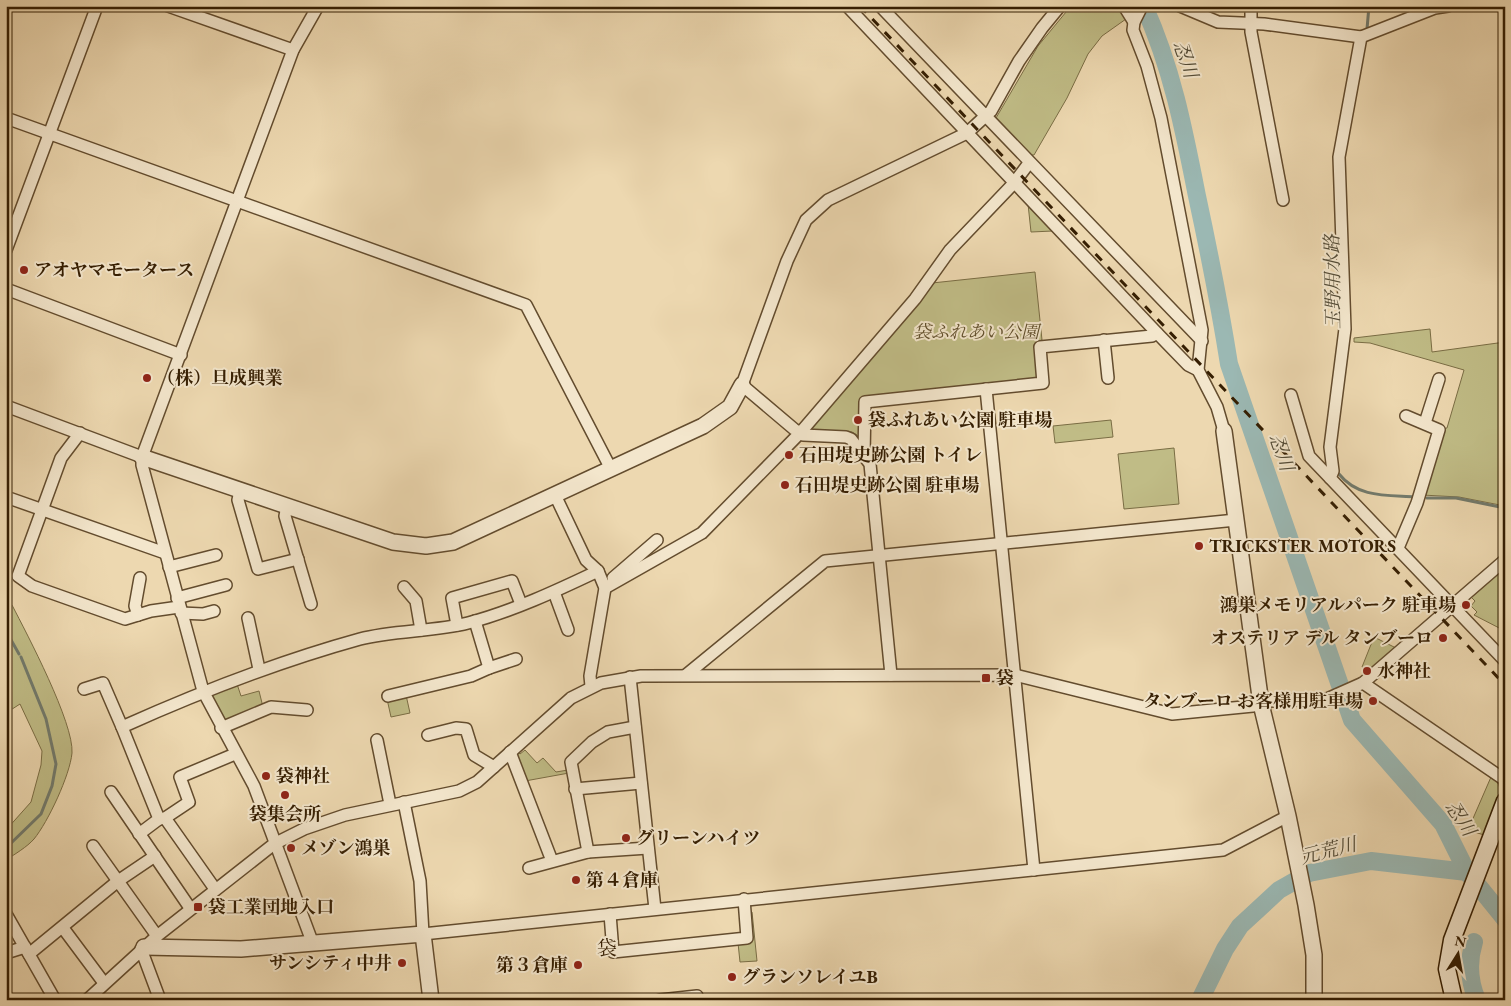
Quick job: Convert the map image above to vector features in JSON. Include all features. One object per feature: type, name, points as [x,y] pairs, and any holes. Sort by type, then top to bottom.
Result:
[{"type":"main road","points":[[1454,1000],[1448,979],[1448,959],[1460,917],[1505,801]]},
{"type":"street","points":[[6,250],[9,234],[50,135],[97,6]]},
{"type":"street","points":[[168,6],[293,50]]},
{"type":"street","points":[[313,944],[274,844],[254,786],[235,754],[203,691],[165,553],[142,465],[142,458],[293,50],[318,6]]},
{"type":"street","points":[[847,6],[1157,333],[1188,365],[1198,370],[1218,406],[1224,431],[1261,704],[1288,816],[1306,905],[1314,955],[1314,1000]]},
{"type":"street","points":[[880,6],[1202,341]]},
{"type":"street","points":[[6,406],[142,458],[393,542],[426,546],[453,542],[703,426],[730,407],[742,385],[787,261],[806,220],[828,200],[967,133],[986,117],[1019,61],[1060,6]]},
{"type":"street","points":[[1124,6],[1135,20]]},
{"type":"street","points":[[1142,6],[1135,20],[1133,30],[1161,118],[1200,320],[1202,341],[1198,370]]},
{"type":"street","points":[[1180,6],[1218,22],[1361,37],[1435,8],[1448,6]]},
{"type":"street","points":[[1251,6],[1251,24],[1283,200]]},
{"type":"street","points":[[1330,478],[1334,471],[1330,447],[1344,329],[1339,157],[1361,37]]},
{"type":"street","points":[[6,118],[526,304],[611,469]]},
{"type":"street","points":[[6,122],[50,135]]},
{"type":"street","points":[[605,587],[702,533],[800,432],[915,299],[950,250],[1014,183],[1029,163]]},
{"type":"street","points":[[6,289],[181,355]]},
{"type":"street","points":[[864,456],[865,402],[1043,383],[1040,347],[1152,336],[1157,333]]},
{"type":"street","points":[[1104,340],[1108,378]]},
{"type":"street","points":[[1425,423],[1440,379]]},
{"type":"street","points":[[742,385],[800,432],[846,437],[870,464],[891,675]]},
{"type":"street","points":[[986,389],[1034,870]]},
{"type":"street","points":[[1291,395],[1309,456],[1505,661]]},
{"type":"street","points":[[1398,548],[1417,503],[1439,430],[1406,416]]},
{"type":"street","points":[[80,433],[78,439],[61,458],[19,573],[20,578],[32,586],[125,619],[179,606],[226,585]]},
{"type":"street","points":[[240,490],[238,500],[258,569],[298,559]]},
{"type":"street","points":[[555,495],[586,560],[598,571],[605,587],[590,676],[591,686]]},
{"type":"street","points":[[6,497],[159,553],[165,553]]},
{"type":"street","points":[[287,506],[285,516],[311,604]]},
{"type":"street","points":[[686,675],[825,561],[1236,520]]},
{"type":"street","points":[[605,587],[657,540]]},
{"type":"street","points":[[169,567],[216,555]]},
{"type":"street","points":[[88,999],[142,948],[190,908],[274,844],[304,829],[345,815],[459,791],[477,782],[564,704],[591,686],[630,677],[686,675],[1015,675],[1172,714],[1261,704],[1269,701],[1327,699],[1358,686],[1505,560]]},
{"type":"street","points":[[122,727],[203,691],[259,670],[368,638],[475,621],[554,592],[598,571]]},
{"type":"street","points":[[138,615],[136,606],[140,578]]},
{"type":"street","points":[[457,625],[452,598],[512,581],[522,604]]},
{"type":"street","points":[[404,587],[416,601],[421,630]]},
{"type":"street","points":[[554,592],[568,630]]},
{"type":"street","points":[[179,606],[203,614],[214,610]]},
{"type":"street","points":[[248,618],[259,670]]},
{"type":"street","points":[[475,621],[489,668]]},
{"type":"street","points":[[388,696],[470,676],[516,659]]},
{"type":"street","points":[[630,677],[655,910]]},
{"type":"street","points":[[84,689],[103,683],[162,819],[215,889]]},
{"type":"street","points":[[1358,686],[1505,780]]},
{"type":"street","points":[[222,728],[270,707],[307,710]]},
{"type":"street","points":[[588,852],[571,762],[592,742],[608,732],[635,727]]},
{"type":"street","points":[[428,735],[456,728],[466,729],[474,755],[494,767]]},
{"type":"street","points":[[378,740],[390,804]]},
{"type":"street","points":[[510,752],[552,862]]},
{"type":"street","points":[[139,834],[189,802],[180,777],[235,754]]},
{"type":"street","points":[[575,789],[641,783]]},
{"type":"street","points":[[111,792],[190,908]]},
{"type":"street","points":[[404,802],[420,882],[423,934],[431,1000]]},
{"type":"street","points":[[142,948],[241,949],[313,944],[1223,850],[1288,816]]},
{"type":"street","points":[[93,846],[157,936]]},
{"type":"street","points":[[528,868],[588,852],[648,848]]},
{"type":"street","points":[[6,953],[27,950],[63,928],[118,881],[155,856]]},
{"type":"street","points":[[610,914],[613,952],[747,938],[744,899]]},
{"type":"street","points":[[6,914],[55,1000]]},
{"type":"street","points":[[63,928],[104,983]]},
{"type":"street","points":[[142,948],[160,1000]]},
{"type":"street","points":[[660,1000],[698,996],[698,1000]]},
{"type":"green space","points":[[1071,6],[1120,6],[1126,19],[1102,36],[1088,54],[1067,98],[1034,155],[1031,155],[996,118],[1038,46]]},
{"type":"green space","points":[[1028,204],[1053,231],[1031,232]]},
{"type":"green space","name":"袋ふれあい公園","points":[[1035,272],[1042,340],[1036,342],[1041,377],[1038,381],[860,398],[864,440],[861,443],[857,435],[852,432],[805,430],[932,283]]},
{"type":"green space","points":[[1430,329],[1432,352],[1505,342],[1505,506],[1459,497],[1422,495],[1442,429],[1447,428],[1464,370],[1370,343],[1354,342],[1354,338]]},
{"type":"green space","points":[[1111,420],[1113,437],[1055,443],[1053,426]]},
{"type":"green space","points":[[1174,448],[1179,504],[1124,509],[1118,454]]},
{"type":"green space","points":[[1505,566],[1505,631],[1474,615],[1477,612],[1471,606],[1475,601],[1470,596]]},
{"type":"green space","points":[[6,599],[10,606],[12,605],[19,618],[58,701],[71,739],[72,753],[63,785],[40,831],[28,845],[6,860],[6,830],[31,802],[41,765],[42,751],[20,704],[6,713]]},
{"type":"green space","points":[[1374,637],[1396,648],[1369,670],[1362,667]]},
{"type":"green space","points":[[237,684],[241,696],[259,691],[263,707],[222,723],[209,695]]},
{"type":"green space","points":[[406,695],[410,713],[391,717],[387,699]]},
{"type":"green space","points":[[525,750],[537,763],[543,758],[556,772],[568,770],[569,773],[525,781],[516,757],[518,751],[520,754]]},
{"type":"green space","points":[[1491,777],[1497,781],[1502,793],[1484,835],[1468,830]]},
{"type":"green space","points":[[749,912],[752,912],[757,961],[740,962],[738,943],[752,941]]},
{"type":"waterway","name":"忍川","points":[[1144,6],[1170,76],[1182,123],[1229,364],[1352,720],[1443,824],[1467,872],[1505,919]]},
{"type":"waterway","name":"玉野用水路","points":[[1367,29],[1369,6]]},
{"type":"waterway","name":"玉野用水路","points":[[1339,474],[1347,482],[1364,491],[1374,494],[1415,497]]},
{"type":"waterway","name":"玉野用水路","points":[[1427,498],[1456,498],[1505,508]]},
{"type":"waterway","points":[[6,631],[19,654]]},
{"type":"waterway","points":[[6,848],[41,814],[52,786],[56,764],[46,719],[21,657]]},
{"type":"waterway","name":"元荒川","points":[[1200,1000],[1225,949],[1240,926],[1279,890],[1309,873],[1371,861],[1467,872]]},
{"type":"waterway","points":[[1474,942],[1470,971],[1472,986],[1477,1000]]},
{"type":"railway","points":[[860,6],[1505,685]]},
{"type":"place","name":"アオヤマモータース","points":[[24,270]]},
{"type":"place","name":"（株）旦成興業","points":[[147,378]]},
{"type":"place","name":"袋ふれあい公園 駐車場","points":[[858,420]]},
{"type":"place","name":"石田堤史跡公園 トイレ","points":[[789,455]]},
{"type":"place","name":"石田堤史跡公園 駐車場","points":[[785,485]]},
{"type":"place","name":"TRICKSTER MOTORS","points":[[1199,546]]},
{"type":"place","name":"鴻巣メモリアルパーク 駐車場","points":[[1466,605]]},
{"type":"place","name":"オステリア デル タンブーロ","points":[[1443,638]]},
{"type":"place","name":"水神社","points":[[1367,671]]},
{"type":"place","name":"袋","points":[[986,678]]},
{"type":"place","name":"タンブーロ お客様用駐車場","points":[[1373,701]]},
{"type":"place","name":"袋神社","points":[[266,776]]},
{"type":"place","name":"袋集会所","points":[[285,795]]},
{"type":"place","name":"グリーンハイツ","points":[[626,838]]},
{"type":"place","name":"メゾン鴻巣","points":[[291,848]]},
{"type":"place","name":"第４倉庫","points":[[576,880]]},
{"type":"place","name":"袋工業団地入口","points":[[198,907]]},
{"type":"place","name":"サンシティ中井","points":[[402,963]]},
{"type":"place","name":"第３倉庫","points":[[578,965]]},
{"type":"place","name":"グランソレイユB","points":[[732,977]]},
{"type":"district","name":"袋","points":[[607,948]]}]
